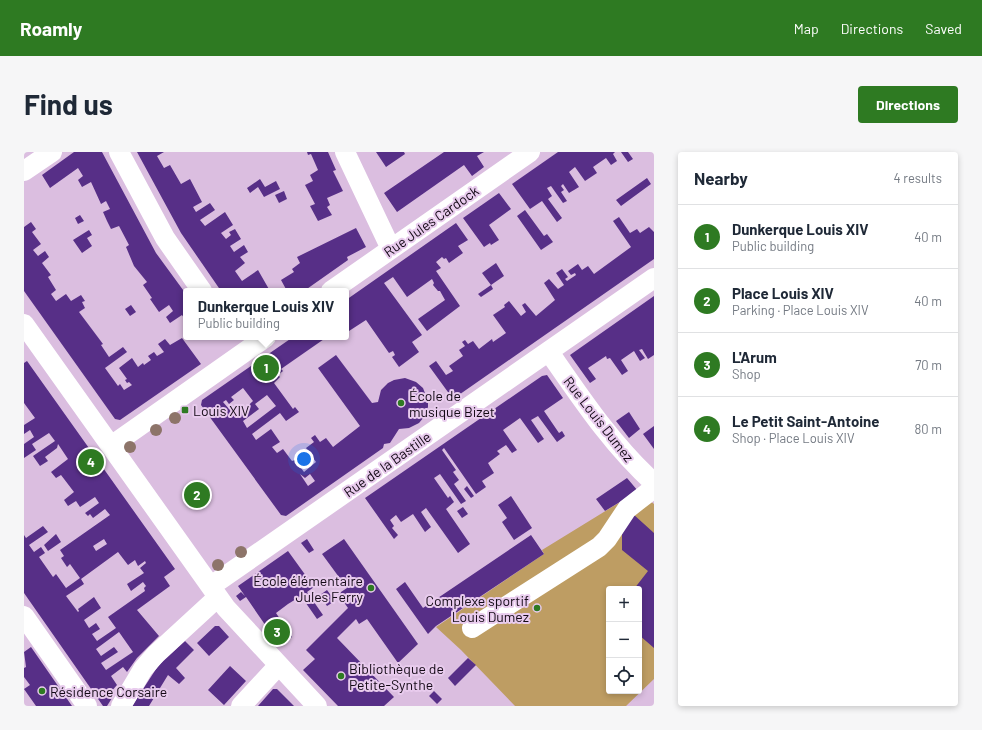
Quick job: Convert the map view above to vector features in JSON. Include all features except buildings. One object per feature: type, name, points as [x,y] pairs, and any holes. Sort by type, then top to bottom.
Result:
[{"type":"street","points":[[24,171],[52,152]]},
{"type":"street","points":[[119,152],[165,238],[200,288]]},
{"type":"street","points":[[345,152],[392,249]]},
{"type":"street","name":"Rue Jules Cardock","points":[[335,288],[530,152]]},
{"type":"street","name":"Rue de la Bastille","points":[[121,706],[143,670],[156,654],[214,592],[278,540],[654,278]]},
{"type":"street","points":[[24,324],[214,592],[238,622],[317,706]]},
{"type":"street","points":[[111,446],[194,387],[240,344],[255,340]]},
{"type":"street","name":"Rue Louis Dumez","points":[[549,352],[600,424],[634,465],[654,483]]},
{"type":"street","points":[[472,628],[599,547],[607,539],[627,509],[654,488]]},
{"type":"street","points":[[24,616],[87,706]]},
{"type":"street","points":[[241,706],[278,666]]},
{"type":"shaded area","name":"Complexe sportif Louis Dumez","points":[[638,491],[654,504],[654,679],[642,691],[642,586],[606,586],[606,694],[638,694],[626,706],[515,706],[461,650],[436,627],[544,554],[542,550]]},
{"type":"place","name":"Dunkerque Louis XIV","points":[[266,368]]},
{"type":"place","name":"École de musique Bizet","points":[[401,403]]},
{"type":"place","name":"Louis XIV","points":[[185,410]]},
{"type":"place","name":"Le Petit Saint-Antoine","points":[[91,462]]},
{"type":"place","name":"Place Louis XIV","points":[[197,495]]},
{"type":"place","name":"École élémentaire Jules Ferry","points":[[371,588]]},
{"type":"place","name":"Complexe sportif Louis Dumez","points":[[537,608]]},
{"type":"place","name":"L'Arum","points":[[277,632]]},
{"type":"place","name":"Bibliothèque de Petite-Synthe","points":[[341,676]]},
{"type":"place","name":"Résidence Corsaire","points":[[42,691]]}]
